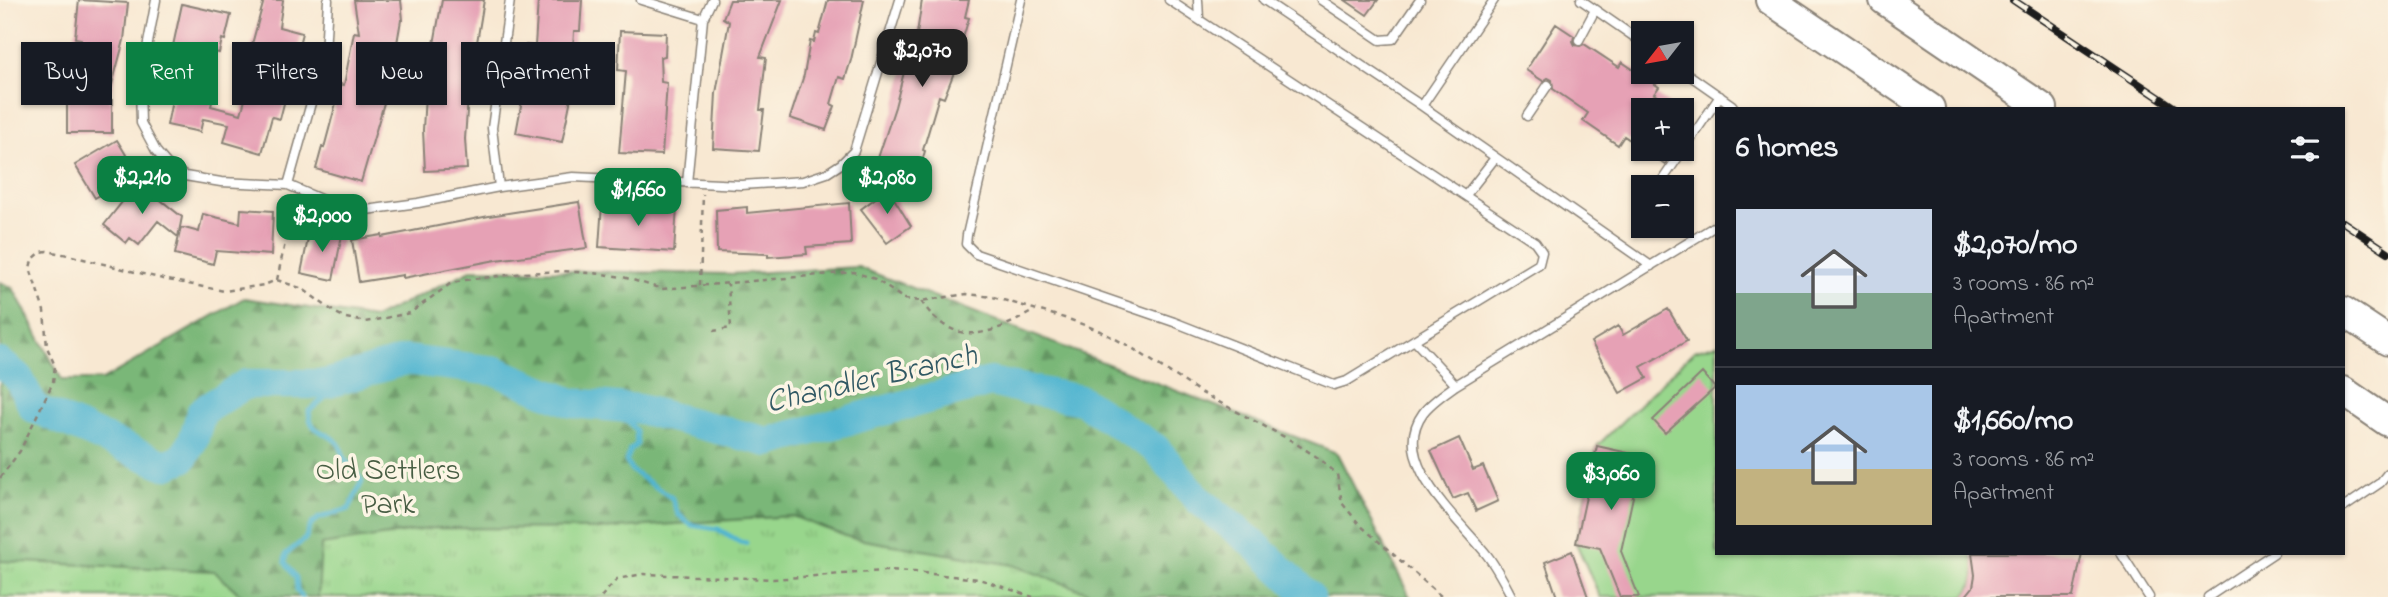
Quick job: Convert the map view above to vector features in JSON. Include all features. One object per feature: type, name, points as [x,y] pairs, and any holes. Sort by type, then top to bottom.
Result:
[{"type":"highway","points":[[1770,0],[1929,107]]},
{"type":"highway","points":[[1884,0],[2042,107]]},
{"type":"highway","points":[[2345,312],[2388,341]]},
{"type":"highway","points":[[2345,392],[2388,422]]},
{"type":"lane","points":[[156,0],[139,86],[139,105],[141,123],[156,151],[168,165],[185,176],[221,182],[288,185],[334,205],[366,210],[573,177],[741,185],[803,181],[827,173],[854,151],[876,87],[900,0]]},
{"type":"lane","points":[[288,185],[325,53],[328,0]]},
{"type":"lane","points":[[499,187],[492,128],[510,0]]},
{"type":"lane","points":[[640,0],[703,19]]},
{"type":"lane","points":[[687,183],[703,19],[712,0]]},
{"type":"lane","points":[[1021,0],[967,235],[966,244],[976,254],[1174,323],[1334,385],[1347,381],[1535,267],[1542,258],[1535,242],[1169,0]]},
{"type":"lane","points":[[1198,0],[1199,19]]},
{"type":"lane","points":[[1264,0],[1422,106],[1651,266]]},
{"type":"lane","points":[[1321,0],[1380,40],[1387,40],[1393,39],[1420,0]]},
{"type":"lane","points":[[1422,106],[1494,0]]},
{"type":"lane","points":[[1581,0],[1631,35]]},
{"type":"lane","points":[[1578,40],[1595,10]]},
{"type":"lane","points":[[1694,78],[1733,107]]},
{"type":"lane","points":[[1527,116],[1548,85]]},
{"type":"lane","points":[[1666,175],[1720,96]]},
{"type":"lane","points":[[1466,195],[1496,158]]},
{"type":"lane","points":[[1512,597],[1487,555],[1426,481],[1413,449],[1416,429],[1423,413],[1456,385],[1715,226]]},
{"type":"lane","points":[[1415,340],[1456,385]]},
{"type":"lane","points":[[2345,507],[2380,483],[2388,473]]},
{"type":"lane","points":[[2122,555],[2149,597]]},
{"type":"lane","points":[[2208,597],[2271,555]]},
{"type":"path","points":[[700,285],[703,183]]},
{"type":"path","points":[[277,280],[297,190]]},
{"type":"path","points":[[0,478],[20,451],[54,382],[55,366],[47,347],[44,311],[30,268],[32,260],[41,252],[68,255],[224,291],[264,285],[277,280],[303,289],[340,315],[365,322],[410,313],[450,284],[525,272],[592,273],[623,277],[662,289],[854,272],[875,279],[904,299],[920,301],[967,294],[993,297],[1071,320],[1110,336],[1200,392],[1306,448],[1337,474],[1342,503],[1360,525],[1442,597]]},
{"type":"path","points":[[713,331],[731,328],[728,284]]},
{"type":"path","points":[[920,301],[952,331],[980,334],[1007,326],[1035,310]]},
{"type":"path","points":[[601,597],[617,579],[643,573],[773,579],[884,571],[979,579],[1033,597]]},
{"type":"green space","points":[[858,267],[1337,453],[1410,597],[1101,597],[1013,565],[851,538],[792,516],[603,529],[435,528],[321,545],[318,597],[243,597],[214,571],[0,561],[0,282],[13,288],[62,380],[102,380],[244,298],[374,318],[473,269],[729,274]]},
{"type":"green space","points":[[1715,345],[1715,555],[1971,555],[1975,576],[1965,597],[1600,597],[1576,543],[1597,446],[1694,351]]},
{"type":"green space","name":"Old Settlers Park","points":[[0,402],[216,411],[1297,597],[0,597]]},
{"type":"building","points":[[79,0],[128,3],[124,40],[112,85],[112,42],[80,42],[81,39],[75,38]]},
{"type":"building","points":[[264,0],[283,0],[279,27],[302,33],[300,42],[253,42]]},
{"type":"building","points":[[354,0],[401,0],[403,20],[397,42],[356,42],[356,105],[383,105],[361,182],[316,169],[335,105],[342,105],[342,84],[344,85],[354,32],[359,33]]},
{"type":"building","points":[[442,0],[484,0],[477,42],[461,42],[461,105],[467,105],[465,139],[467,169],[425,171],[424,105],[447,105],[447,42],[434,42]]},
{"type":"building","points":[[538,0],[582,0],[580,31],[574,31],[573,42],[535,42]]},
{"type":"building","points":[[730,0],[782,0],[760,57],[766,58],[759,151],[713,148],[716,93],[729,22],[723,18]]},
{"type":"building","points":[[828,0],[864,0],[851,60],[845,79],[839,77],[831,104],[835,106],[826,130],[790,118],[804,75],[810,41],[814,42],[816,33],[819,34]]},
{"type":"building","points":[[922,0],[969,0],[965,17],[969,18],[956,61],[958,62],[944,98],[939,96],[914,189],[872,176],[895,107],[911,45],[915,47]]},
{"type":"building","points":[[1345,0],[1378,0],[1367,15]]},
{"type":"building","points":[[182,4],[231,15],[219,53],[218,42],[174,42]]},
{"type":"building","points":[[1556,24],[1574,36],[1575,45],[1584,44],[1619,67],[1622,62],[1631,68],[1631,84],[1655,84],[1659,87],[1654,94],[1660,98],[1631,98],[1631,141],[1624,136],[1618,145],[1583,121],[1588,113],[1553,89],[1552,80],[1548,78],[1543,81],[1526,70]]},
{"type":"building","points":[[620,31],[666,33],[665,56],[660,57],[661,82],[667,83],[662,155],[619,153],[626,71],[618,70]]},
{"type":"building","points":[[67,105],[112,105],[112,133],[67,133]]},
{"type":"building","points":[[171,105],[211,105],[241,114],[244,105],[284,105],[280,119],[272,117],[262,153],[224,142],[229,124],[203,119],[200,132],[167,125]]},
{"type":"building","points":[[521,105],[570,105],[562,142],[516,133]]},
{"type":"building","points":[[117,140],[137,173],[95,198],[75,165]]},
{"type":"building","points":[[138,182],[182,217],[178,237],[158,221],[139,245],[130,238],[126,243],[104,225]]},
{"type":"building","points":[[888,189],[911,226],[887,243],[861,209]]},
{"type":"building","points":[[579,202],[587,248],[496,260],[403,278],[403,275],[359,282],[352,240]]},
{"type":"building","points":[[849,203],[851,244],[806,247],[807,254],[768,257],[768,254],[717,252],[716,210],[747,207],[747,213]]},
{"type":"building","points":[[602,204],[677,207],[674,252],[599,247]]},
{"type":"building","points":[[241,209],[273,211],[271,255],[216,251],[213,264],[175,254],[181,227],[199,232],[203,214],[240,223]]},
{"type":"building","points":[[310,229],[342,235],[333,280],[301,273]]},
{"type":"building","points":[[1668,309],[1687,341],[1641,367],[1647,378],[1620,393],[1591,342],[1618,326],[1623,335]]},
{"type":"building","points":[[1702,373],[1715,388],[1665,433],[1653,420]]},
{"type":"building","points":[[1459,438],[1473,470],[1483,466],[1498,501],[1476,511],[1468,493],[1453,499],[1431,451]]},
{"type":"building","points":[[1597,446],[1642,456],[1621,551],[1639,597],[1620,597],[1600,548],[1576,543]]},
{"type":"building","points":[[1572,551],[1588,597],[1557,597],[1545,562]]},
{"type":"building","points":[[1972,555],[2082,555],[2073,597],[1965,597],[1973,587],[1975,575]]},
{"type":"waterway","name":"Chandler Branch","points":[[0,363],[18,377],[34,408],[165,465],[183,458],[193,440],[202,411],[246,384],[326,384],[406,360],[496,371],[572,403],[639,409],[768,442],[990,382],[1081,400],[1155,448],[1199,500],[1253,543],[1310,597]]},
{"type":"waterway","points":[[302,597],[297,590],[296,578],[285,562],[286,554],[305,539],[311,525],[319,518],[349,509],[362,482],[345,459],[338,443],[315,428],[310,419],[309,411],[340,385],[341,379]]},
{"type":"waterway","points":[[616,407],[636,431],[637,444],[630,450],[626,461],[632,471],[672,498],[678,514],[691,525],[718,529],[746,543]]},
{"type":"railway","points":[[2013,0],[2174,107]]},
{"type":"railway","points":[[2345,223],[2388,252]]}]
